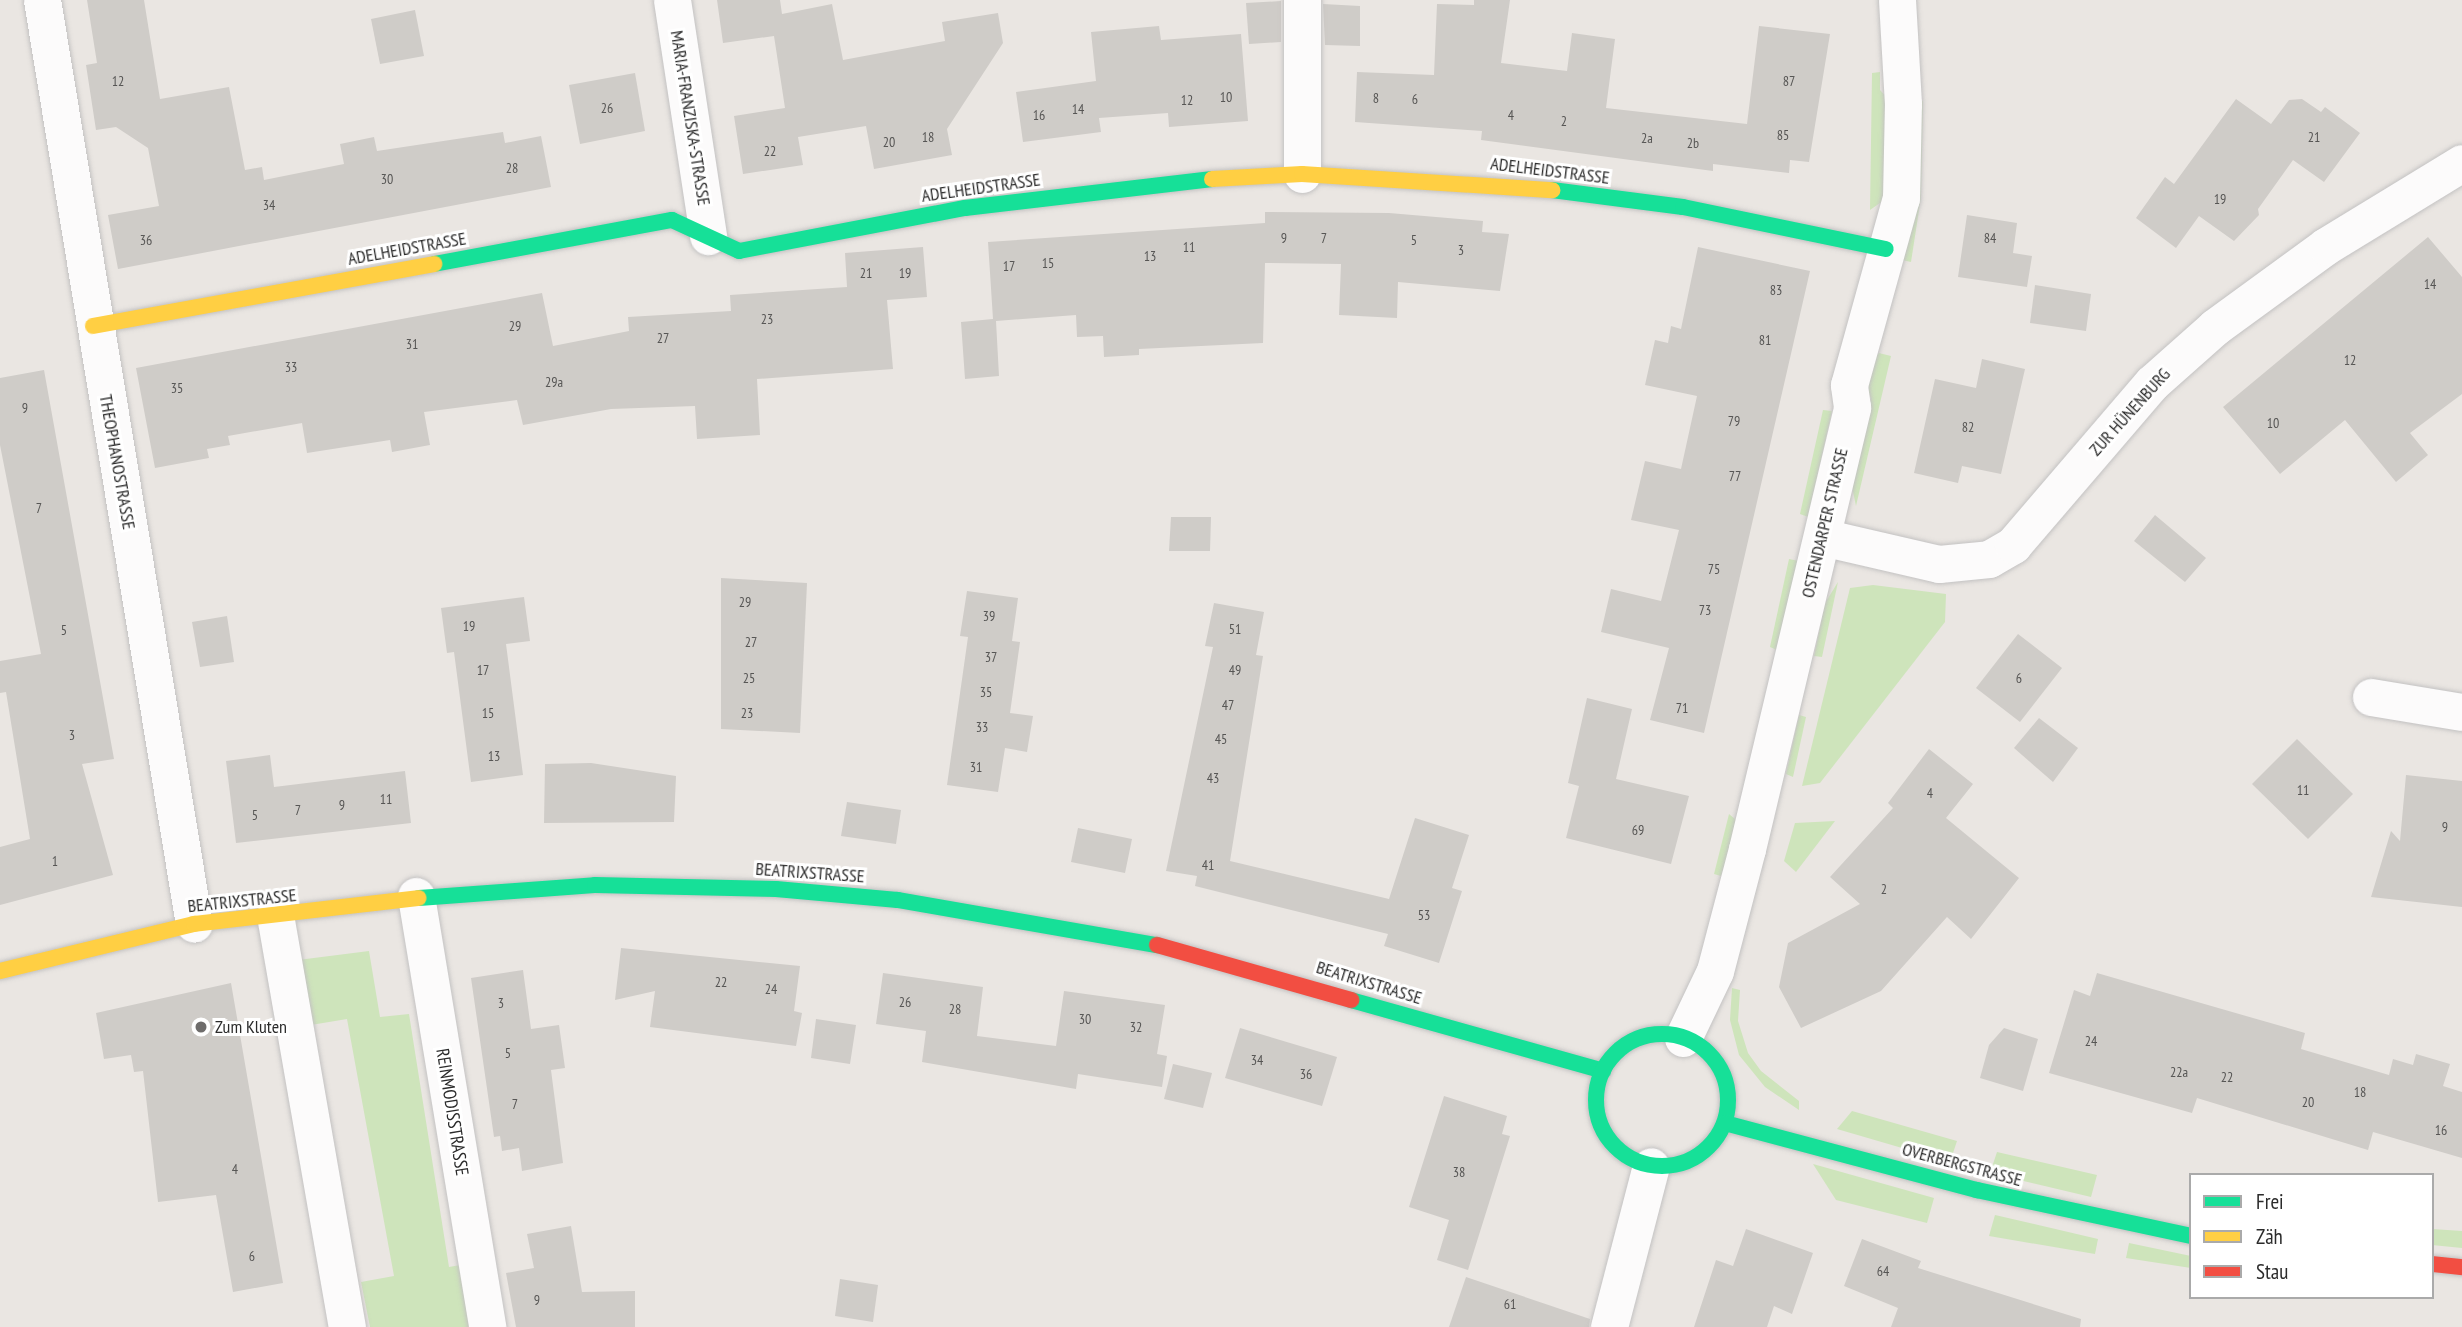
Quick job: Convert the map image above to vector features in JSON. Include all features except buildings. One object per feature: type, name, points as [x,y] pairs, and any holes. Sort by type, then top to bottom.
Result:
[{"type":"street","name":"THEOPHANOSTRASSE","points":[[42,0],[93,326],[194,924]]},
{"type":"street","name":"MARIA-FRANZISKA-STRASSE","points":[[672,0],[708,236]]},
{"type":"street","points":[[1302,0],[1303,174]]},
{"type":"street","name":"OSTENDARPER STRASSE","points":[[1683,1038],[1715,971],[1852,407],[1849,385],[1901,198],[1903,103],[1897,0]]},
{"type":"street","name":"ZUR HÜNENBURG","points":[[1822,537],[1939,564],[1989,559],[2013,545],[2152,383],[2215,327],[2326,246],[2462,163]]},
{"type":"street","name":"ADELHEIDSTRASSE","points":[[93,326],[673,220],[739,251],[965,208],[1168,182],[1303,174],[1524,186],[1684,207],[1886,248]]},
{"type":"street","points":[[2371,697],[2462,712]]},
{"type":"street","name":"BEATRIXSTRASSE","points":[[0,971],[194,924],[331,912],[416,897],[595,885],[776,889],[1042,920],[1197,952],[1544,1059],[1603,1071]]},
{"type":"street","name":"REINMODISSTRASSE","points":[[416,897],[487,1327]]},
{"type":"street","points":[[275,915],[347,1327]]},
{"type":"street","points":[[1656,1035],[1683,1038],[1702,1048],[1721,1072],[1729,1102],[1725,1123],[1696,1157],[1651,1166],[1632,1159],[1604,1130],[1597,1112],[1603,1071],[1629,1044],[1656,1035]]},
{"type":"street","name":"OVERBERGSTRASSE","points":[[1725,1123],[1977,1190],[2189,1236]]},
{"type":"street","points":[[1609,1327],[1651,1166]]},
{"type":"street","points":[[2434,1264],[2462,1267]]},
{"type":"green space","points":[[1880,72],[1880,90],[1892,103],[1890,196],[1870,210],[1872,73]]},
{"type":"green space","points":[[1923,101],[1921,197],[1911,262],[1902,260],[1915,102]]},
{"type":"green space","points":[[1879,353],[1891,356],[1856,506],[1851,482],[1871,398],[1862,382],[1865,365]]},
{"type":"green space","points":[[1823,410],[1832,411],[1808,517],[1800,514]]},
{"type":"green space","points":[[1789,559],[1799,561],[1779,651],[1770,647]]},
{"type":"green space","points":[[1838,582],[1822,657],[1814,656],[1825,603]]},
{"type":"green space","points":[[1873,585],[1946,594],[1945,622],[1820,783],[1802,786],[1850,588]]},
{"type":"green space","points":[[1799,715],[1806,717],[1793,777],[1786,774]]},
{"type":"green space","points":[[1729,814],[1741,824],[1721,876],[1714,874]]},
{"type":"green space","points":[[1835,821],[1796,872],[1784,861],[1795,823]]},
{"type":"green space","points":[[369,951],[380,1017],[409,1014],[449,1267],[466,1264],[474,1327],[370,1327],[361,1282],[394,1276],[347,1019],[311,1025],[298,960]]},
{"type":"green space","points":[[1732,988],[1740,990],[1738,1021],[1748,1053],[1761,1071],[1799,1101],[1799,1110],[1765,1087],[1739,1055],[1730,1020]]},
{"type":"green space","points":[[1852,1111],[1957,1141],[1950,1162],[1837,1129]]},
{"type":"green space","points":[[1997,1152],[2097,1175],[2091,1197],[1990,1173]]},
{"type":"green space","points":[[1813,1164],[1934,1198],[1927,1223],[1836,1200]]},
{"type":"green space","points":[[1995,1215],[2098,1239],[2095,1254],[1989,1236]]},
{"type":"green space","points":[[2434,1229],[2462,1231],[2462,1248],[2434,1245]]},
{"type":"green space","points":[[2129,1243],[2189,1256],[2189,1268],[2126,1258]]},
{"type":"traffic: fast","points":[[434,264],[672,220],[739,251],[965,208],[1212,179]]},
{"type":"traffic: fast","points":[[1552,190],[1683,207],[1886,249]]},
{"type":"traffic: fast","points":[[419,898],[595,885],[776,889],[898,900],[1157,945]]},
{"type":"traffic: fast","points":[[1351,1000],[1603,1071]]},
{"type":"traffic: fast","points":[[1662,1034],[1687,1039],[1708,1054],[1723,1075],[1728,1100],[1723,1125],[1708,1146],[1687,1161],[1662,1166],[1637,1161],[1616,1146],[1601,1125],[1596,1100],[1601,1075],[1616,1054],[1637,1039],[1662,1034]]},
{"type":"traffic: fast","points":[[1725,1123],[1977,1190],[2189,1236]]},
{"type":"traffic: slow","points":[[1212,179],[1302,174],[1552,190]]},
{"type":"traffic: slow","points":[[93,326],[434,264]]},
{"type":"traffic: slow","points":[[0,971],[194,924],[419,898]]},
{"type":"traffic: jam","points":[[1157,945],[1351,1000]]},
{"type":"traffic: jam","points":[[2434,1264],[2462,1267]]},
{"type":"place","name":"Zum Kluten","points":[[201,1027]]}]
